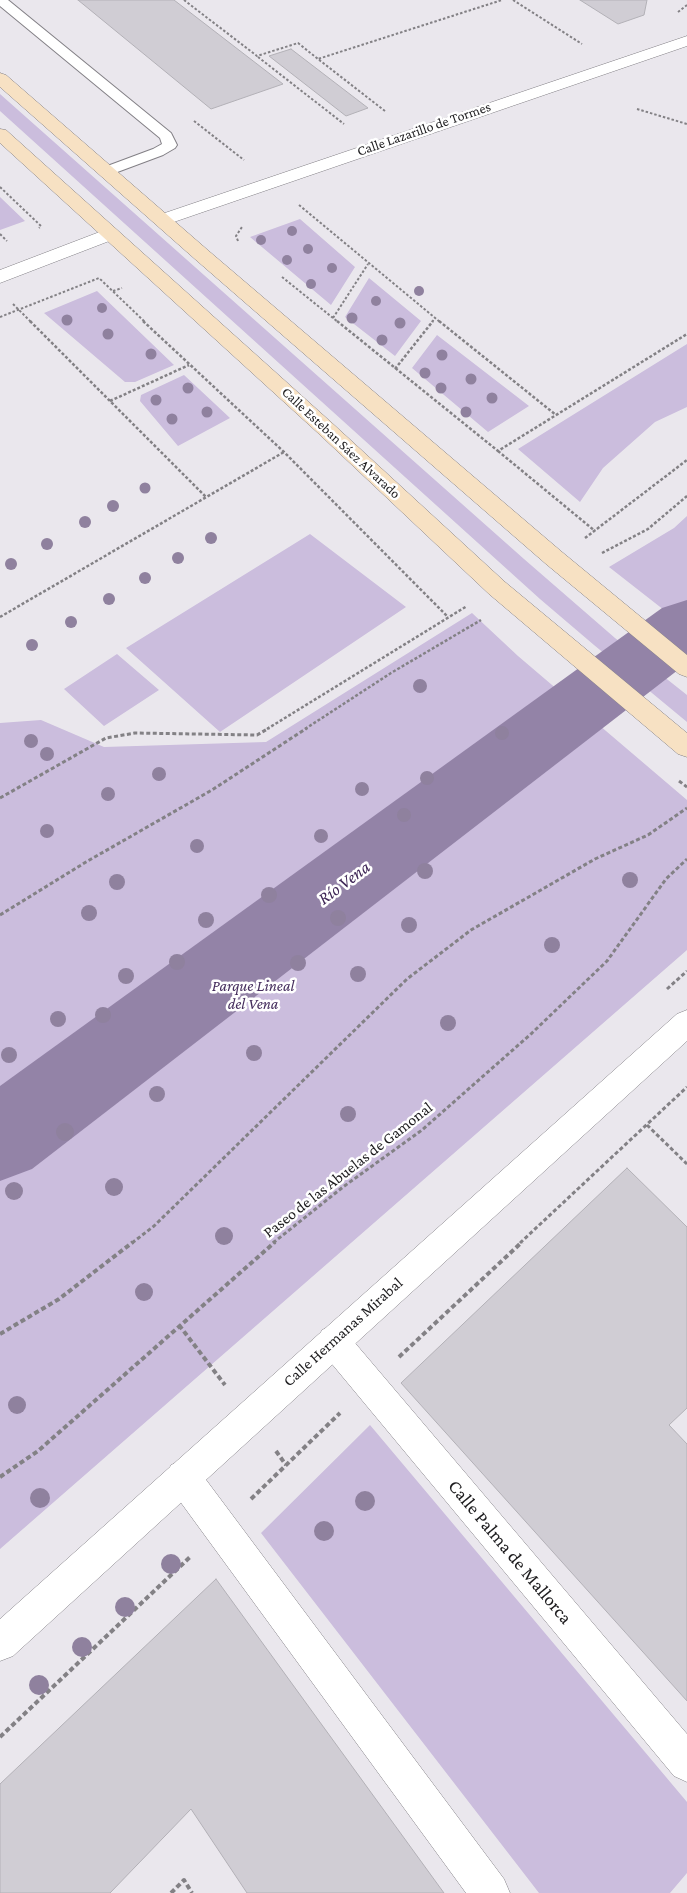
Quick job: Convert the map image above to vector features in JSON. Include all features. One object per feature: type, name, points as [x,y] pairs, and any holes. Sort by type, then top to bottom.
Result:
[{"type":"main road","points":[[0,78],[554,558],[687,668]]},
{"type":"main road","name":"Calle Esteban Sáez Alvarado","points":[[0,134],[326,428],[498,588],[687,747]]},
{"type":"street","name":"Calle Lazarillo de Tormes","points":[[162,220],[687,41]]},
{"type":"street","points":[[0,277],[110,234]]},
{"type":"street","name":"Calle Hermanas Mirabal","points":[[0,1643],[687,1023]]},
{"type":"street","name":"Calle Palma de Mallorca","points":[[333,1341],[687,1763]]},
{"type":"street","points":[[183,1478],[490,1893]]},
{"type":"lane","points":[[0,0],[166,136],[170,145],[158,152],[107,171]]},
{"type":"path","points":[[184,0],[344,124]]},
{"type":"path","points":[[318,59],[502,0]]},
{"type":"path","points":[[513,0],[583,45]]},
{"type":"path","points":[[674,15],[687,5]]},
{"type":"path","points":[[257,56],[298,43],[385,111]]},
{"type":"path","points":[[637,109],[687,124]]},
{"type":"path","points":[[0,187],[40,226],[37,232]]},
{"type":"path","points":[[300,205],[368,264],[556,415]]},
{"type":"path","points":[[333,318],[368,264]]},
{"type":"path","points":[[275,271],[595,531]]},
{"type":"path","points":[[0,317],[100,278],[189,365],[284,452],[448,617]]},
{"type":"path","points":[[10,300],[206,497]]},
{"type":"path","points":[[395,369],[435,318]]},
{"type":"path","points":[[498,451],[687,334]]},
{"type":"path","points":[[110,401],[189,365]]},
{"type":"path","points":[[0,616],[284,452]]},
{"type":"path","points":[[554,558],[595,531],[687,460]]},
{"type":"path","points":[[598,556],[648,529],[687,496]]},
{"type":"path","points":[[0,798],[106,738],[135,733],[257,735],[498,588]]},
{"type":"path","points":[[0,915],[86,862],[212,790],[391,673],[483,618]]},
{"type":"path","points":[[0,1334],[59,1299],[154,1226],[414,973],[471,930],[595,860],[648,835],[687,808]]},
{"type":"path","name":"Paseo de las Abuelas de Gamonal","points":[[0,1477],[38,1451],[270,1245],[343,1187],[422,1130],[532,1033],[607,962],[666,879],[687,859]]},
{"type":"path","points":[[0,1737],[369,1385],[687,1088]]},
{"type":"path","points":[[647,1125],[687,1164]]},
{"type":"path","points":[[171,1893],[184,1880],[192,1893]]},
{"type":"green space","points":[[0,94],[524,559],[615,638],[687,695],[687,722],[540,599],[0,111]]},
{"type":"green space","points":[[0,197],[25,221],[0,230]]},
{"type":"green space","points":[[300,219],[355,267],[331,305],[250,237]]},
{"type":"green space","points":[[369,278],[421,321],[395,356],[345,317]]},
{"type":"green space","points":[[97,291],[174,365],[135,382],[125,382],[44,313]]},
{"type":"green space","points":[[437,335],[529,406],[488,432],[412,368]]},
{"type":"green space","points":[[687,344],[687,407],[655,422],[603,468],[580,502],[518,449]]},
{"type":"green space","points":[[184,375],[230,418],[178,446],[140,401],[141,395]]},
{"type":"green space","points":[[687,516],[687,628],[609,567],[674,528]]},
{"type":"green space","points":[[310,534],[406,607],[220,732],[126,648]]},
{"type":"green space","name":"Parque Lineal del Vena","points":[[472,613],[518,656],[687,800],[687,950],[0,1549],[0,723],[41,720],[104,747],[266,742]]},
{"type":"green space","points":[[117,654],[159,690],[104,726],[64,689]]},
{"type":"green space","points":[[370,1425],[687,1802],[687,1873],[670,1893],[539,1893],[261,1533]]},
{"type":"building","points":[[78,0],[174,0],[283,84],[211,109]]},
{"type":"building","points":[[580,0],[647,0],[644,15],[618,24]]},
{"type":"building","points":[[291,49],[368,108],[346,116],[269,56]]},
{"type":"building","points":[[627,1168],[687,1227],[687,1408],[669,1425],[687,1444],[687,1701],[401,1383]]},
{"type":"building","points":[[216,1579],[444,1893],[247,1893],[191,1809],[110,1893],[0,1893],[0,1784]]},
{"type":"waterway","name":"Río Vena","points":[[0,1139],[687,626]]}]
